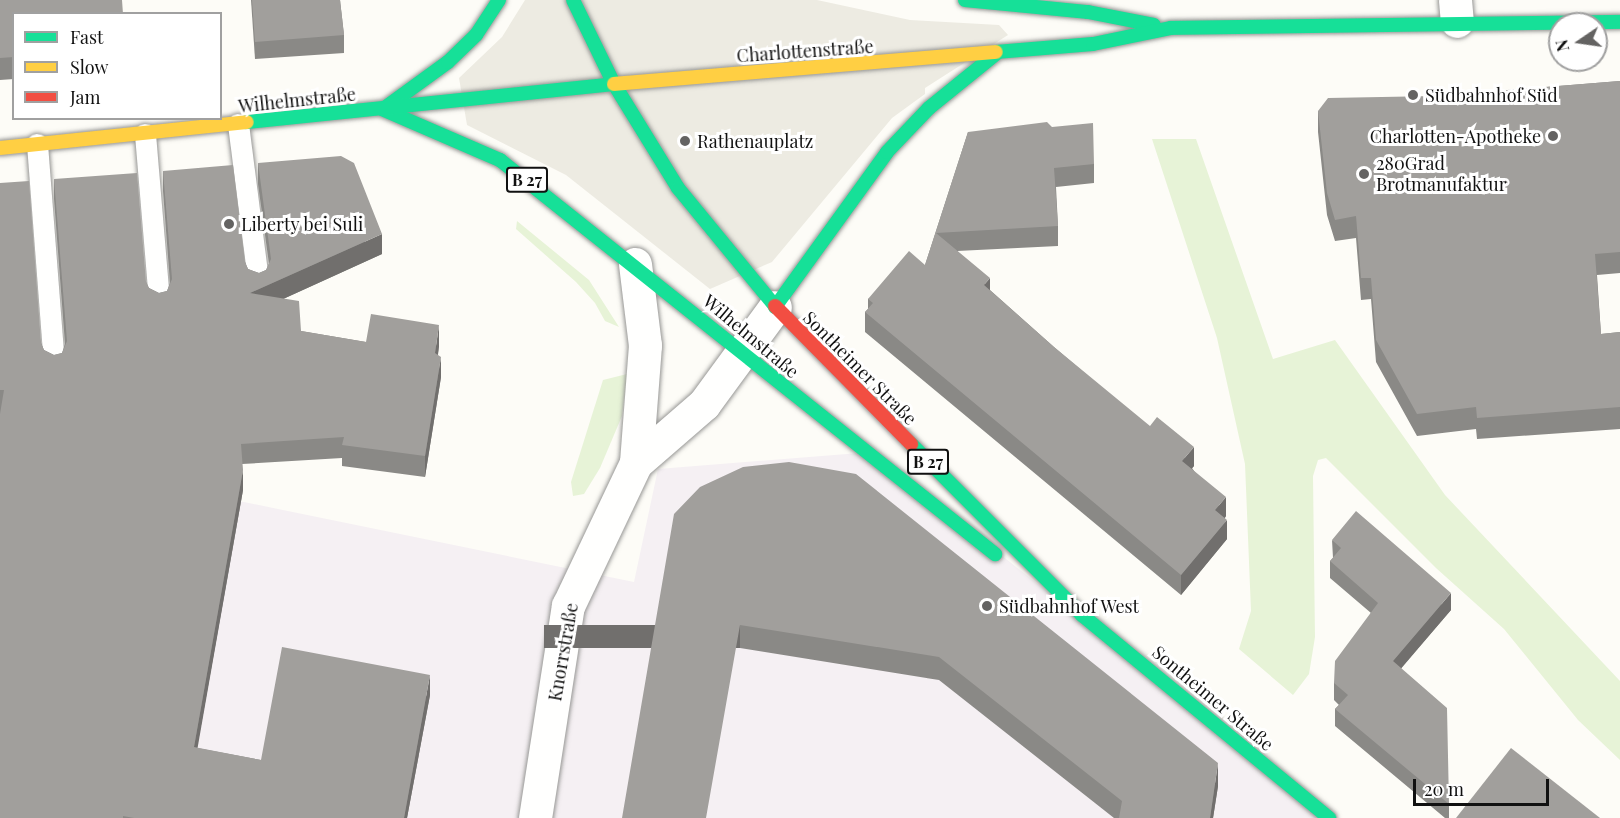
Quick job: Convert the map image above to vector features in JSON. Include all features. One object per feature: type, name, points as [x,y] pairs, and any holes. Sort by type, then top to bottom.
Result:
[{"type":"main road","points":[[382,109],[448,62],[476,35],[499,0]]},
{"type":"main road","name":"Sontheimer Straße","points":[[573,0],[614,84],[678,188],[775,308],[1082,615],[1329,818]]},
{"type":"main road","name":"Charlottenstraße","points":[[965,0],[1088,12],[1171,28]]},
{"type":"main road","name":"Charlottenstraße","points":[[614,84],[1093,44],[1171,28],[1456,11],[1620,22]]},
{"type":"main road","points":[[775,308],[887,152],[929,108],[998,52]]},
{"type":"main road","name":"Wilhelmstraße","points":[[0,148],[614,84]]},
{"type":"main road","name":"Wilhelmstraße","points":[[382,109],[500,160],[635,264],[893,475],[1082,615]]},
{"type":"street","name":"Knorrstraße","points":[[535,818],[568,606],[636,463],[645,345],[635,264]]},
{"type":"street","name":"Knorrstraße","points":[[636,463],[704,405],[775,308]]},
{"type":"lane","points":[[238,124],[258,281]]},
{"type":"lane","points":[[145,134],[159,301]]},
{"type":"lane","points":[[37,144],[54,363]]},
{"type":"shaded area","name":"Rathenauplatz","points":[[525,0],[817,0],[910,20],[999,25],[1008,35],[925,88],[925,94],[892,118],[772,262],[710,289],[566,175],[467,125],[459,78],[502,37]]},
{"type":"shaded area","points":[[0,452],[634,582],[658,469],[872,452],[1331,818],[0,818]]},
{"type":"green space","points":[[1152,139],[1196,139],[1273,359],[1335,340],[1445,495],[1620,681],[1620,760],[1578,720],[1504,629],[1436,568],[1326,458],[1318,460],[1313,476],[1315,637],[1309,674],[1293,695],[1239,649],[1251,611],[1245,464],[1217,338]]},
{"type":"green space","points":[[517,221],[589,280],[619,327],[605,321],[595,303],[576,282],[516,229]]},
{"type":"green space","points":[[627,374],[622,416],[600,468],[584,494],[573,496],[571,482],[603,380]]},
{"type":"building","points":[[0,0],[122,0],[123,12],[12,12],[12,57],[0,58]]},
{"type":"building","points":[[252,0],[340,0],[344,35],[255,42]]},
{"type":"building","points":[[1620,81],[1620,252],[1595,254],[1601,334],[1620,332],[1620,407],[1477,418],[1476,407],[1417,414],[1376,340],[1371,278],[1361,278],[1356,216],[1335,220],[1327,193],[1318,111],[1328,98],[1435,96]]},
{"type":"building","points":[[1047,122],[1052,127],[1093,123],[1094,164],[1054,168],[1058,226],[936,233],[990,278],[984,285],[1054,347],[1150,426],[1157,417],[1194,447],[1182,461],[1226,497],[1215,510],[1227,520],[1181,575],[865,312],[873,303],[868,299],[909,251],[925,265],[968,132]]},
{"type":"building","points":[[341,156],[354,163],[382,234],[250,293],[299,301],[301,331],[366,342],[371,314],[439,325],[435,353],[441,357],[425,456],[342,445],[344,437],[241,444],[243,470],[194,747],[261,760],[282,647],[430,675],[404,818],[134,818],[123,816],[123,818],[0,818],[0,414],[4,390],[0,390],[0,183],[29,181],[41,343],[44,350],[54,355],[62,353],[67,341],[54,179],[137,173],[146,282],[149,288],[159,293],[167,291],[172,279],[163,171],[233,165],[245,262],[248,269],[259,273],[266,270],[271,259],[258,163]]},
{"type":"building","points":[[789,462],[856,474],[1218,763],[1210,818],[1119,818],[1122,801],[939,657],[740,625],[706,818],[622,818],[674,514],[700,487],[743,467]]},
{"type":"building","points":[[1356,511],[1451,593],[1393,661],[1447,708],[1449,804],[1335,709],[1348,695],[1334,683],[1335,661],[1378,603],[1330,561],[1341,548],[1332,540]]},
{"type":"building","points":[[1511,748],[1600,818],[1456,818]]},
{"type":"traffic: fast","points":[[386,107],[448,62],[476,35],[499,0]]},
{"type":"traffic: fast","points":[[573,0],[614,84],[678,188],[775,306]]},
{"type":"traffic: fast","points":[[965,0],[1088,12],[1154,25]]},
{"type":"traffic: fast","points":[[996,52],[1093,44],[1171,28],[1620,22]]},
{"type":"traffic: fast","points":[[775,307],[887,152],[929,108],[997,53]]},
{"type":"traffic: fast","points":[[247,122],[614,84]]},
{"type":"traffic: fast","points":[[382,109],[500,160],[995,554]]},
{"type":"traffic: fast","points":[[911,444],[1082,615],[1329,818]]},
{"type":"traffic: slow","points":[[614,84],[996,52]]},
{"type":"traffic: slow","points":[[0,148],[247,122]]},
{"type":"traffic: jam","points":[[775,306],[911,444]]},
{"type":"place","name":"Südbahnhof Süd","points":[[1413,95]]},
{"type":"place","name":"Charlotten-Apotheke","points":[[1553,136]]},
{"type":"place","name":"Rathenauplatz","points":[[685,141]]},
{"type":"place","name":"280Grad Brotmanufaktur","points":[[1364,174]]},
{"type":"place","name":"Liberty bei Suli","points":[[229,224]]},
{"type":"place","name":"Südbahnhof West","points":[[987,606]]}]
